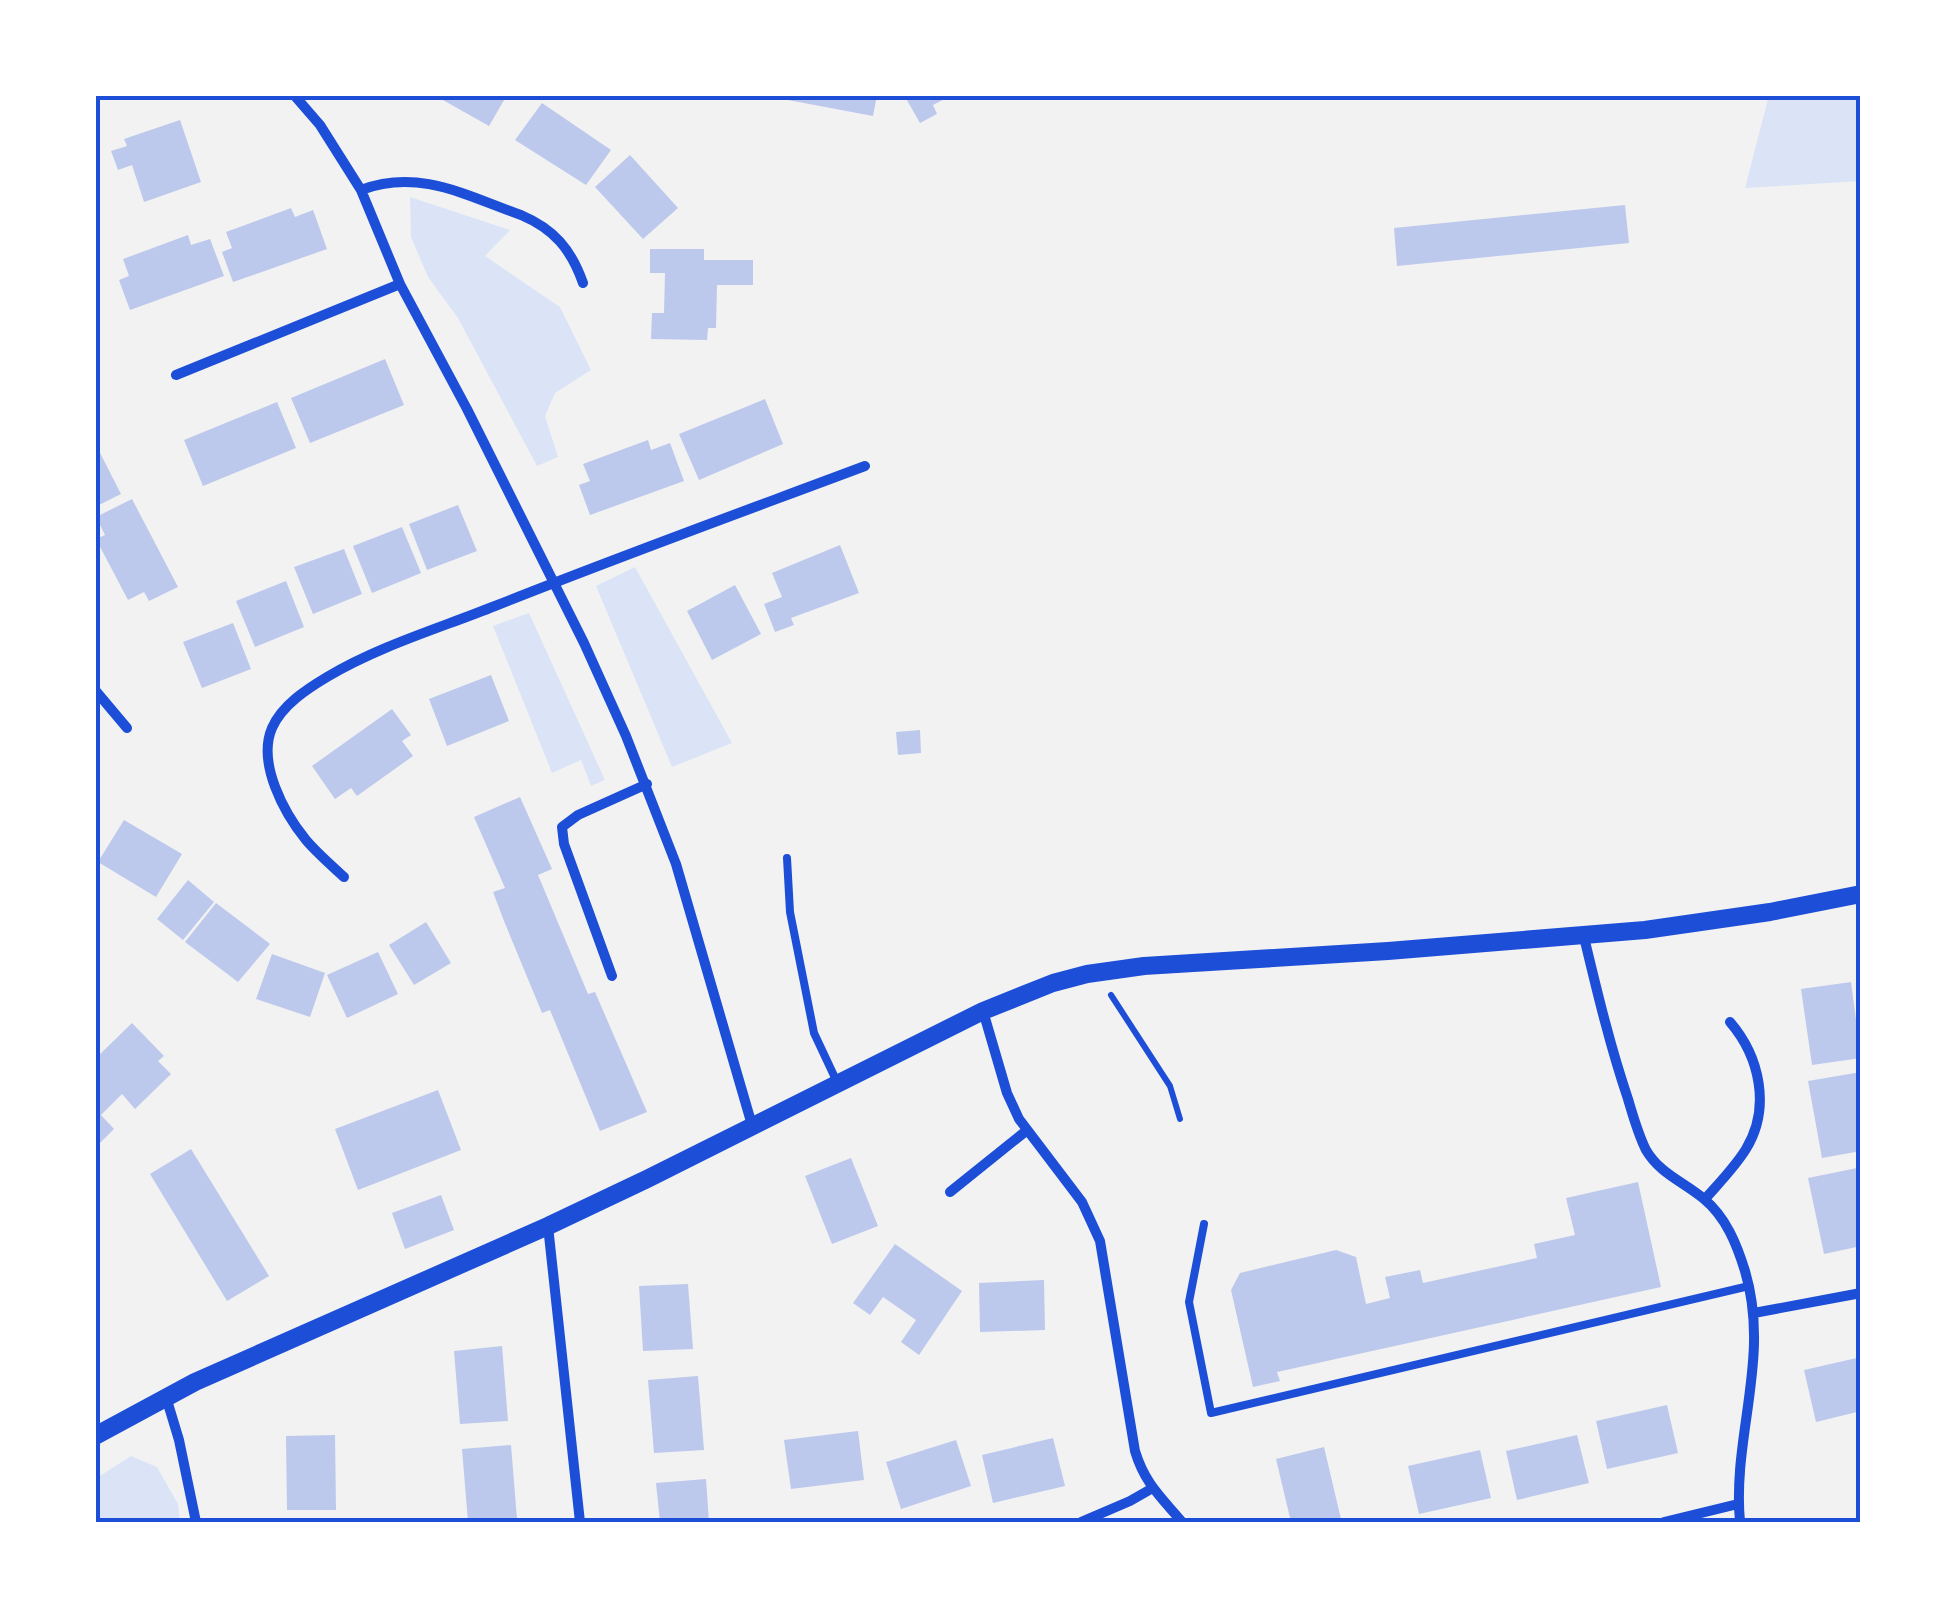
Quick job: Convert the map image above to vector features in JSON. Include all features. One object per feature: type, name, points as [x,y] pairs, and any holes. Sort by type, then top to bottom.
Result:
[{"type":"street","points":[[294,95],[320,126],[361,190],[400,284],[443,360],[584,643],[647,784],[686,898],[752,1125]]},
{"type":"street","points":[[361,190],[389,182],[421,182],[521,215],[560,238],[582,282]]},
{"type":"street","points":[[176,375],[400,284]]},
{"type":"street","points":[[344,877],[306,840],[290,817],[269,762],[271,730],[303,692],[393,646],[866,466]]},
{"type":"street","points":[[95,690],[127,728]]},
{"type":"street","points":[[612,976],[564,844],[562,828],[578,815],[647,784]]},
{"type":"street","points":[[95,1436],[165,1396],[548,1226],[983,1010],[1053,983],[1144,966],[1584,936],[1708,922],[1861,894]]},
{"type":"street","points":[[1584,936],[1618,1069],[1646,1150],[1660,1168],[1716,1210],[1732,1236],[1749,1286],[1755,1358],[1738,1504],[1740,1522]]},
{"type":"street","points":[[983,1010],[1008,1093],[1026,1131],[1082,1202],[1100,1241],[1130,1432],[1139,1466],[1151,1489],[1182,1522]]},
{"type":"street","points":[[1705,1199],[1746,1149],[1759,1114],[1755,1064],[1742,1036],[1730,1022]]},
{"type":"street","points":[[950,1192],[1026,1131]]},
{"type":"street","points":[[548,1226],[580,1522]]},
{"type":"street","points":[[1754,1312],[1861,1294]]},
{"type":"street","points":[[165,1396],[179,1440],[196,1522]]},
{"type":"street","points":[[1080,1522],[1151,1489]]},
{"type":"street","points":[[1664,1522],[1738,1504]]},
{"type":"lane","points":[[787,858],[790,912],[814,1033],[837,1082]]},
{"type":"lane","points":[[1204,1224],[1189,1302],[1211,1413],[1749,1286]]},
{"type":"path","points":[[1097,973],[1170,1086],[1180,1119]]},
{"type":"shaded area","points":[[1769,95],[1861,95],[1861,181],[1745,188]]},
{"type":"shaded area","points":[[410,197],[510,230],[485,256],[560,307],[591,370],[555,393],[545,416],[558,457],[537,466],[458,318],[428,277],[411,237]]},
{"type":"shaded area","points":[[635,567],[732,743],[672,767],[596,586]]},
{"type":"shaded area","points":[[529,613],[605,780],[591,786],[581,760],[552,773],[493,626]]},
{"type":"shaded area","points":[[131,1456],[157,1467],[178,1504],[180,1522],[95,1522],[95,1479]]},
{"type":"building","points":[[434,95],[507,95],[489,126]]},
{"type":"building","points":[[789,95],[877,95],[873,116],[788,100]]},
{"type":"building","points":[[904,95],[952,95],[933,105],[937,114],[920,123]]},
{"type":"building","points":[[542,103],[611,150],[586,185],[515,140]]},
{"type":"building","points":[[180,120],[201,182],[144,202],[132,165],[118,170],[111,151],[127,146],[124,139]]},
{"type":"building","points":[[630,155],[678,208],[643,239],[595,187]]},
{"type":"building","points":[[1625,205],[1629,243],[1397,266],[1394,228]]},
{"type":"building","points":[[291,208],[295,217],[313,210],[327,249],[233,282],[222,252],[232,248],[226,232]]},
{"type":"building","points":[[188,235],[191,245],[210,239],[224,276],[130,310],[119,280],[129,276],[123,259]]},
{"type":"building","points":[[650,249],[704,249],[704,260],[753,260],[753,285],[717,285],[716,328],[708,328],[707,340],[651,339],[652,313],[664,313],[665,273],[650,273]]},
{"type":"building","points":[[385,359],[404,405],[310,443],[291,398]]},
{"type":"building","points":[[765,399],[783,444],[699,480],[679,434]]},
{"type":"building","points":[[277,402],[296,448],[203,486],[184,440]]},
{"type":"building","points":[[648,440],[651,450],[670,443],[684,481],[590,515],[579,485],[590,481],[583,464]]},
{"type":"building","points":[[95,443],[121,494],[95,507]]},
{"type":"building","points":[[132,499],[178,587],[149,601],[144,592],[128,600],[96,539],[105,535],[96,517]]},
{"type":"building","points":[[458,505],[477,551],[427,570],[409,524]]},
{"type":"building","points":[[402,527],[421,573],[372,593],[353,546]]},
{"type":"building","points":[[840,545],[859,593],[791,618],[794,625],[775,632],[764,604],[782,597],[772,573]]},
{"type":"building","points":[[344,549],[362,594],[313,614],[294,567]]},
{"type":"building","points":[[286,581],[304,627],[255,647],[236,601]]},
{"type":"building","points":[[735,585],[761,634],[712,660],[687,611]]},
{"type":"building","points":[[233,623],[251,669],[202,688],[183,642]]},
{"type":"building","points":[[491,675],[509,721],[447,746],[429,699]]},
{"type":"building","points":[[392,709],[411,735],[402,741],[413,756],[357,796],[351,788],[335,799],[312,766]]},
{"type":"building","points":[[920,730],[921,753],[898,755],[896,732]]},
{"type":"building","points":[[520,797],[552,869],[538,875],[588,994],[595,992],[647,1112],[600,1131],[550,1010],[542,1013],[504,921],[493,892],[505,888],[474,817]]},
{"type":"building","points":[[124,820],[182,854],[156,897],[98,862]]},
{"type":"building","points":[[188,880],[214,902],[183,940],[157,919]]},
{"type":"building","points":[[216,903],[270,944],[238,982],[185,942]]},
{"type":"building","points":[[426,922],[451,963],[414,985],[389,945]]},
{"type":"building","points":[[378,952],[398,994],[347,1018],[327,975]]},
{"type":"building","points":[[272,954],[325,973],[310,1017],[256,999]]},
{"type":"building","points":[[1851,982],[1861,1058],[1812,1065],[1801,989]]},
{"type":"building","points":[[132,1023],[164,1056],[158,1061],[171,1074],[135,1109],[122,1094],[101,1115],[114,1129],[95,1148],[95,1059]]},
{"type":"building","points":[[1861,1072],[1861,1151],[1822,1158],[1808,1081]]},
{"type":"building","points":[[438,1090],[461,1150],[358,1190],[335,1129]]},
{"type":"building","points":[[191,1149],[269,1276],[227,1301],[150,1174]]},
{"type":"building","points":[[851,1158],[878,1226],[832,1244],[805,1176]]},
{"type":"building","points":[[1857,1168],[1861,1186],[1861,1246],[1824,1254],[1808,1178]]},
{"type":"building","points":[[1638,1182],[1661,1287],[1277,1372],[1280,1381],[1253,1387],[1231,1290],[1240,1273],[1336,1250],[1356,1257],[1366,1304],[1390,1298],[1385,1277],[1420,1270],[1423,1283],[1537,1258],[1534,1244],[1575,1235],[1566,1198]]},
{"type":"building","points":[[441,1195],[454,1230],[405,1249],[392,1213]]},
{"type":"building","points":[[895,1244],[962,1291],[919,1355],[901,1342],[916,1320],[883,1297],[870,1315],[853,1303]]},
{"type":"building","points":[[1044,1280],[1045,1330],[980,1332],[979,1283]]},
{"type":"building","points":[[688,1284],[693,1349],[643,1351],[639,1286]]},
{"type":"building","points":[[502,1346],[508,1421],[460,1424],[454,1351]]},
{"type":"building","points":[[1861,1357],[1861,1411],[1816,1422],[1804,1370]]},
{"type":"building","points":[[698,1376],[704,1450],[654,1453],[648,1380]]},
{"type":"building","points":[[1667,1405],[1678,1453],[1607,1469],[1596,1421]]},
{"type":"building","points":[[858,1431],[864,1480],[791,1489],[784,1440]]},
{"type":"building","points":[[335,1435],[336,1510],[287,1510],[286,1436]]},
{"type":"building","points":[[1577,1435],[1589,1483],[1517,1500],[1506,1451]]},
{"type":"building","points":[[1053,1438],[1065,1486],[993,1503],[982,1455]]},
{"type":"building","points":[[956,1440],[971,1486],[901,1509],[886,1462]]},
{"type":"building","points":[[511,1445],[517,1519],[468,1522],[462,1449]]},
{"type":"building","points":[[1324,1447],[1341,1519],[1291,1522],[1276,1459]]},
{"type":"building","points":[[1480,1450],[1491,1498],[1419,1514],[1408,1466]]},
{"type":"building","points":[[706,1479],[709,1522],[660,1522],[656,1483]]}]
